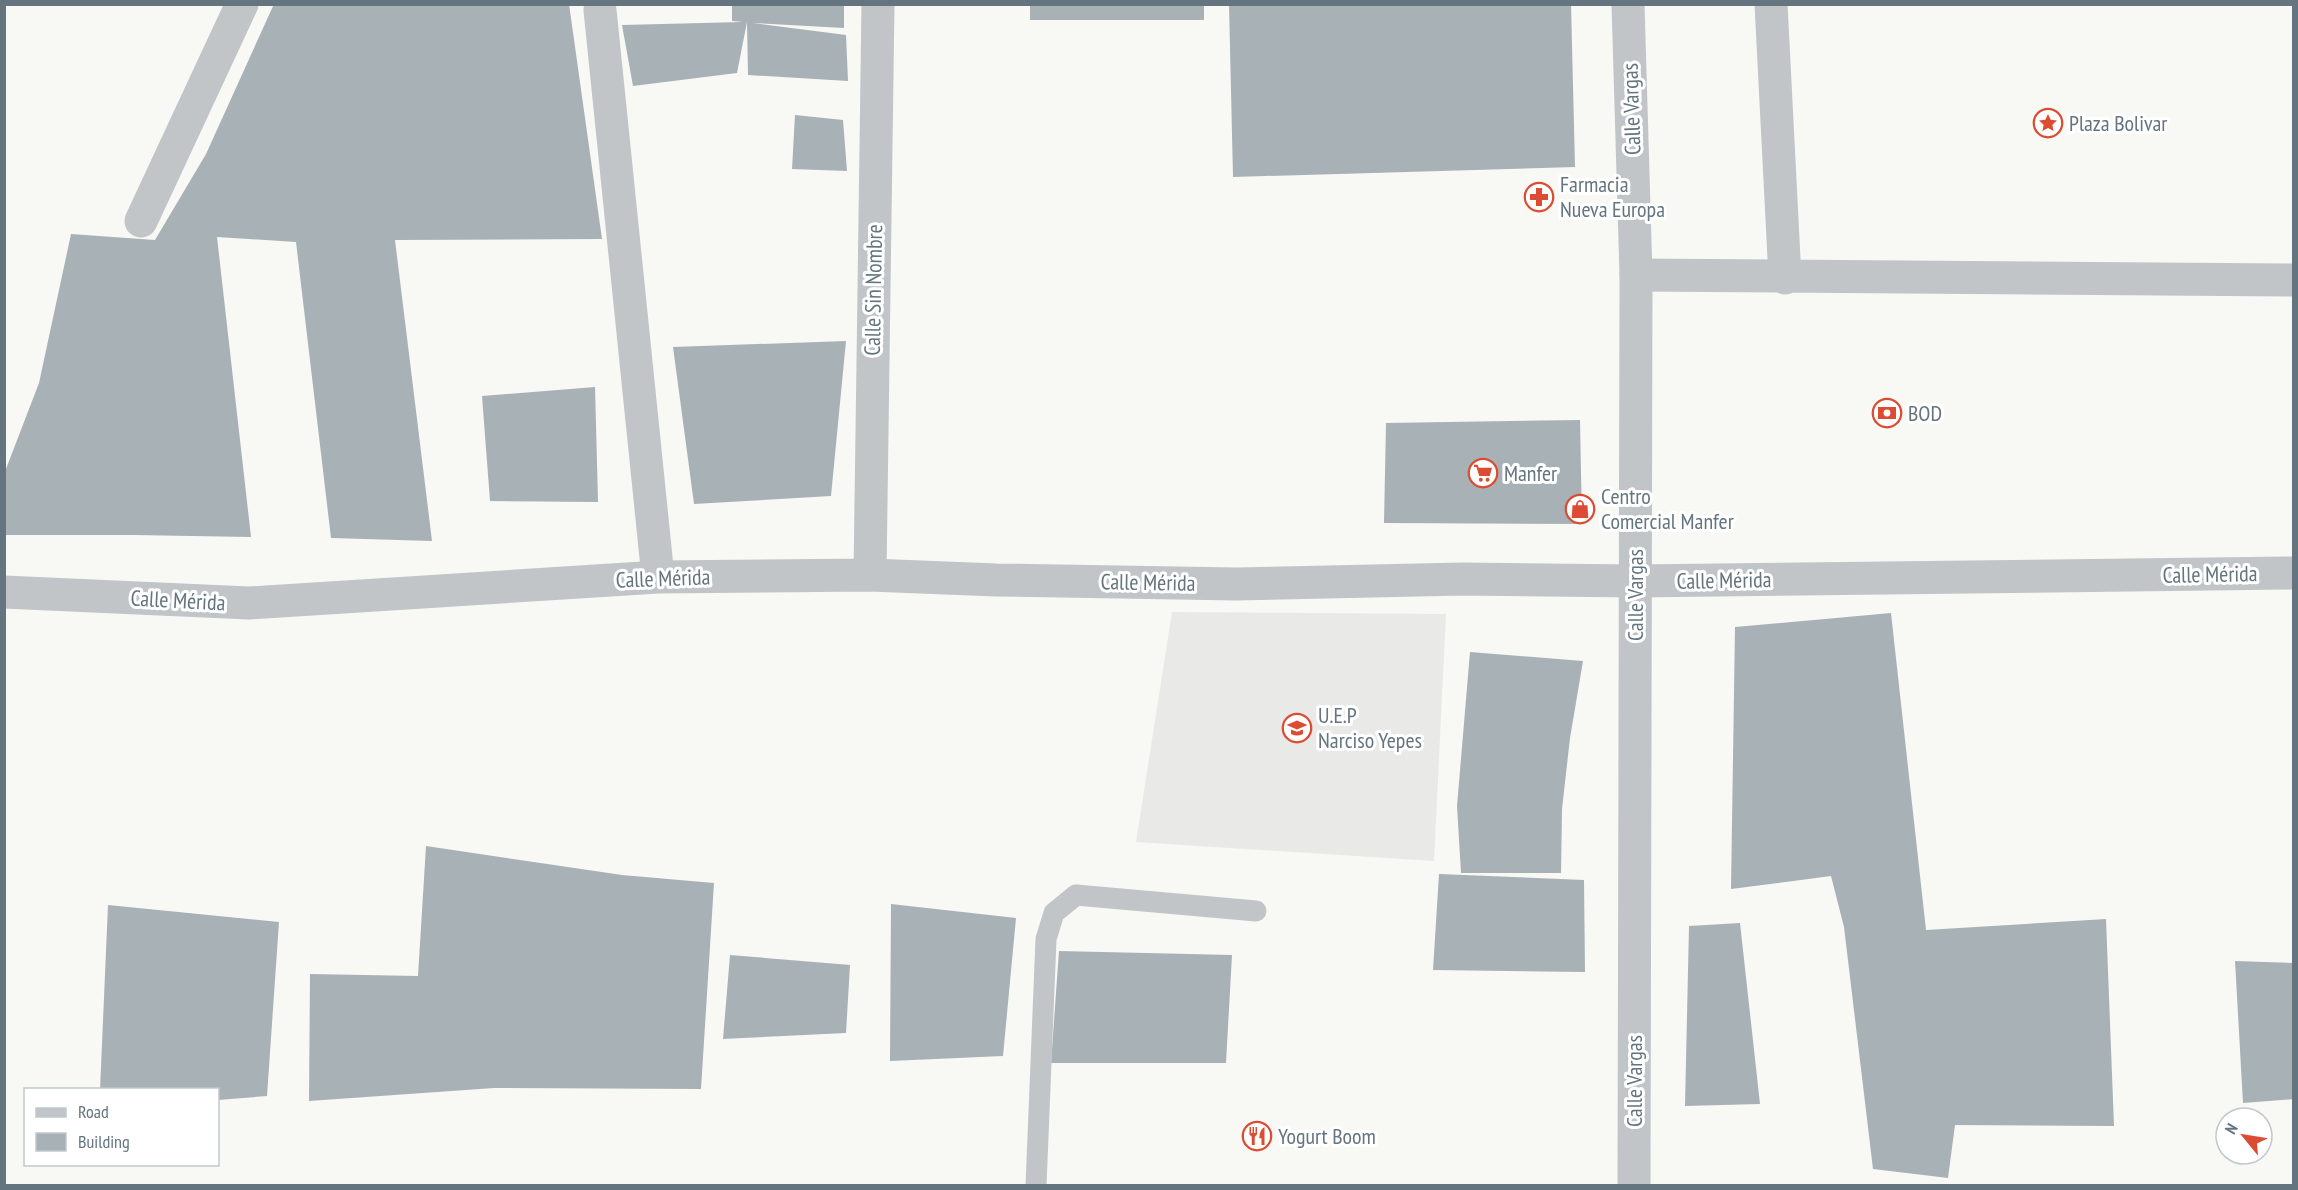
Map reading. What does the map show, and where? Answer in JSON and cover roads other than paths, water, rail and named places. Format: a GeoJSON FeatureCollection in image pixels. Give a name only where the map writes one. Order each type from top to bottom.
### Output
{"type":"FeatureCollection","features":[{"type":"Feature","properties":{"kind":"street"},"geometry":{"type":"LineString","coordinates":[[141,221],[243,4]]}},
{"type":"Feature","properties":{"kind":"street","name":"Calle Sin Nombre"},"geometry":{"type":"LineString","coordinates":[[870,575],[878,4]]}},
{"type":"Feature","properties":{"kind":"street","name":"Calle Vargas"},"geometry":{"type":"LineString","coordinates":[[1628,4],[1636,275],[1634,1185]]}},
{"type":"Feature","properties":{"kind":"street"},"geometry":{"type":"LineString","coordinates":[[1771,4],[1785,278]]}},
{"type":"Feature","properties":{"kind":"street"},"geometry":{"type":"LineString","coordinates":[[600,10],[658,576]]}},
{"type":"Feature","properties":{"kind":"street"},"geometry":{"type":"LineString","coordinates":[[1636,275],[1785,278],[2294,280]]}},
{"type":"Feature","properties":{"kind":"street","name":"Calle Mérida"},"geometry":{"type":"LineString","coordinates":[[4,592],[249,603],[658,576],[870,575],[996,580],[1236,584],[1463,579],[1635,581],[2294,573]]}},
{"type":"Feature","properties":{"kind":"lane"},"geometry":{"type":"LineString","coordinates":[[1036,1185],[1046,939],[1054,913],[1076,895],[1257,911]]}},
{"type":"Feature","properties":{"kind":"place","name":"Plaza Bolivar"},"geometry":{"type":"Point","coordinates":[2048,123]}},
{"type":"Feature","properties":{"kind":"place","name":"Farmacia Nueva Europa"},"geometry":{"type":"Point","coordinates":[1539,197]}},
{"type":"Feature","properties":{"kind":"place","name":"BOD"},"geometry":{"type":"Point","coordinates":[1887,413]}},
{"type":"Feature","properties":{"kind":"place","name":"Manfer"},"geometry":{"type":"Point","coordinates":[1483,473]}},
{"type":"Feature","properties":{"kind":"place","name":"Centro Comercial Manfer"},"geometry":{"type":"Point","coordinates":[1580,509]}},
{"type":"Feature","properties":{"kind":"place","name":"U.E.P Narciso Yepes"},"geometry":{"type":"Point","coordinates":[1297,728]}},
{"type":"Feature","properties":{"kind":"place","name":"Yogurt Boom"},"geometry":{"type":"Point","coordinates":[1257,1136]}}]}
